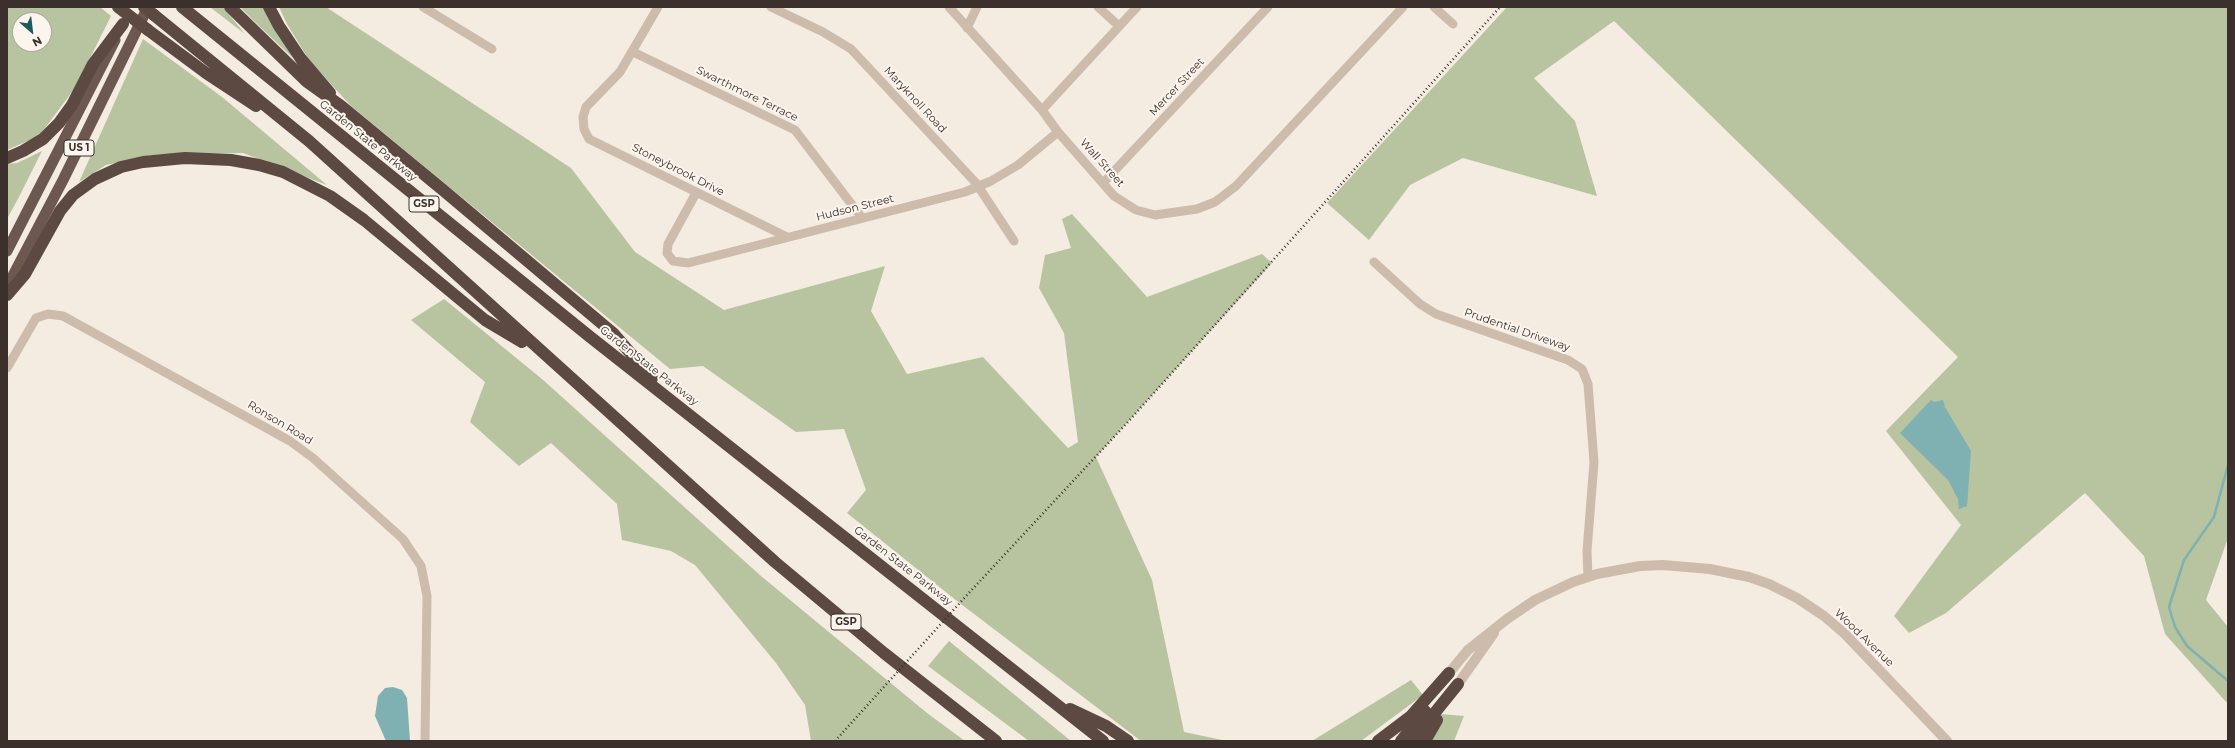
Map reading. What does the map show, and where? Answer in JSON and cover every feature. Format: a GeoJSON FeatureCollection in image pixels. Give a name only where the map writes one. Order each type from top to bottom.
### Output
{"type":"FeatureCollection","features":[{"type":"Feature","properties":{"kind":"highway"},"geometry":{"type":"LineString","coordinates":[[118,7],[206,73],[309,141]]}},
{"type":"Feature","properties":{"kind":"highway","name":"US 1"},"geometry":{"type":"LineString","coordinates":[[7,251],[131,7]]}},
{"type":"Feature","properties":{"kind":"highway","name":"GSP"},"geometry":{"type":"LineString","coordinates":[[144,7],[151,11],[309,141],[793,577],[890,658],[996,741]]}},
{"type":"Feature","properties":{"kind":"highway","name":"Garden State Parkway"},"geometry":{"type":"LineString","coordinates":[[182,7],[338,135],[1103,741]]}},
{"type":"Feature","properties":{"kind":"highway"},"geometry":{"type":"LineString","coordinates":[[230,7],[287,64],[329,99],[341,106],[613,333],[668,397]]}},
{"type":"Feature","properties":{"kind":"highway"},"geometry":{"type":"LineString","coordinates":[[269,7],[279,26],[301,59],[341,106]]}},
{"type":"Feature","properties":{"kind":"highway","name":"US 1"},"geometry":{"type":"LineString","coordinates":[[7,287],[151,11]]}},
{"type":"Feature","properties":{"kind":"highway"},"geometry":{"type":"LineString","coordinates":[[7,158],[23,151],[43,139],[59,123],[72,105],[93,64],[123,24]]}},
{"type":"Feature","properties":{"kind":"highway"},"geometry":{"type":"LineString","coordinates":[[7,295],[25,274],[60,211],[77,192],[95,178],[121,167],[143,162],[185,158],[231,160],[259,165],[284,172],[330,196],[358,215],[485,320],[544,354]]}},
{"type":"Feature","properties":{"kind":"highway"},"geometry":{"type":"LineString","coordinates":[[1378,741],[1411,716],[1449,673]]}},
{"type":"Feature","properties":{"kind":"highway"},"geometry":{"type":"LineString","coordinates":[[1401,741],[1431,703],[1449,673]]}},
{"type":"Feature","properties":{"kind":"highway"},"geometry":{"type":"LineString","coordinates":[[1412,741],[1458,684]]}},
{"type":"Feature","properties":{"kind":"highway"},"geometry":{"type":"LineString","coordinates":[[1425,741],[1458,684]]}},
{"type":"Feature","properties":{"kind":"highway"},"geometry":{"type":"LineString","coordinates":[[1052,701],[1106,726],[1128,741]]}},
{"type":"Feature","properties":{"kind":"street"},"geometry":{"type":"LineString","coordinates":[[423,7],[492,49]]}},
{"type":"Feature","properties":{"kind":"street"},"geometry":{"type":"LineString","coordinates":[[633,52],[658,7]]}},
{"type":"Feature","properties":{"kind":"street","name":"Maryknoll Road"},"geometry":{"type":"LineString","coordinates":[[770,7],[824,32],[851,49],[978,186],[1014,241]]}},
{"type":"Feature","properties":{"kind":"street","name":"Wall Street"},"geometry":{"type":"LineString","coordinates":[[949,7],[1042,110],[1058,132],[1114,196],[1136,210],[1155,215],[1197,209],[1215,202],[1236,186],[1403,7]]}},
{"type":"Feature","properties":{"kind":"street"},"geometry":{"type":"LineString","coordinates":[[968,28],[978,7]]}},
{"type":"Feature","properties":{"kind":"street"},"geometry":{"type":"LineString","coordinates":[[1098,7],[1119,26]]}},
{"type":"Feature","properties":{"kind":"street"},"geometry":{"type":"LineString","coordinates":[[1042,110],[1137,7]]}},
{"type":"Feature","properties":{"kind":"street","name":"Mercer Street"},"geometry":{"type":"LineString","coordinates":[[1103,183],[1268,7]]}},
{"type":"Feature","properties":{"kind":"street"},"geometry":{"type":"LineString","coordinates":[[1434,7],[1453,24]]}},
{"type":"Feature","properties":{"kind":"street","name":"Stoneybrook Drive"},"geometry":{"type":"LineString","coordinates":[[633,52],[620,72],[586,107],[583,117],[584,129],[590,139],[787,237]]}},
{"type":"Feature","properties":{"kind":"street","name":"Swarthmore Terrace"},"geometry":{"type":"LineString","coordinates":[[633,52],[795,130],[862,218]]}},
{"type":"Feature","properties":{"kind":"street","name":"Hudson Street"},"geometry":{"type":"LineString","coordinates":[[696,193],[668,244],[667,253],[673,261],[688,263],[965,192],[1018,165],[1058,132]]}},
{"type":"Feature","properties":{"kind":"street","name":"Prudential Driveway"},"geometry":{"type":"LineString","coordinates":[[1374,262],[1420,304],[1436,314],[1568,360],[1577,364],[1584,373],[1588,384],[1594,462],[1586,551],[1588,577]]}},
{"type":"Feature","properties":{"kind":"street","name":"Ronson Road"},"geometry":{"type":"LineString","coordinates":[[7,368],[36,318],[48,314],[63,316],[290,441],[313,458],[403,539],[421,566],[427,596],[425,741]]}},
{"type":"Feature","properties":{"kind":"street","name":"Wood Avenue"},"geometry":{"type":"LineString","coordinates":[[1449,673],[1468,650],[1498,626],[1535,600],[1588,577],[1640,566],[1686,566],[1739,575],[1780,589],[1816,610],[1845,634],[1947,741]]}},
{"type":"Feature","properties":{"kind":"street","name":"Wood Avenue"},"geometry":{"type":"LineString","coordinates":[[1458,684],[1498,626]]}},
{"type":"Feature","properties":{"kind":"green space"},"geometry":{"type":"Polygon","coordinates":[[[7,7],[100,7],[111,16],[75,88],[39,136],[7,150],[7,7]]]}},
{"type":"Feature","properties":{"kind":"green space"},"geometry":{"type":"Polygon","coordinates":[[[210,7],[223,7],[245,34],[210,7]]]}},
{"type":"Feature","properties":{"kind":"green space"},"geometry":{"type":"Polygon","coordinates":[[[240,7],[264,7],[293,58],[259,26],[240,7]]]}},
{"type":"Feature","properties":{"kind":"green space"},"geometry":{"type":"Polygon","coordinates":[[[279,7],[326,7],[571,168],[635,252],[724,310],[885,266],[871,311],[907,374],[983,357],[1068,448],[1078,442],[1064,333],[1039,288],[1045,255],[1071,248],[1062,219],[1072,214],[1147,297],[1262,254],[1272,263],[1096,457],[1152,580],[1184,732],[1227,741],[1141,741],[957,601],[847,513],[866,490],[844,429],[796,432],[703,366],[670,369],[351,106],[309,60],[287,24],[279,7]]]}},
{"type":"Feature","properties":{"kind":"green space"},"geometry":{"type":"Polygon","coordinates":[[[1507,7],[2228,7],[2228,538],[2206,600],[2228,627],[2228,704],[2165,634],[2144,556],[2085,493],[1946,613],[1909,633],[1894,616],[1961,525],[1886,431],[1958,357],[1614,21],[1534,78],[1575,121],[1597,196],[1463,158],[1410,185],[1369,240],[1327,203],[1507,7]]]}},
{"type":"Feature","properties":{"kind":"green space"},"geometry":{"type":"Polygon","coordinates":[[[143,39],[222,97],[327,185],[243,153],[151,155],[106,165],[79,182],[143,39]]]}},
{"type":"Feature","properties":{"kind":"green space"},"geometry":{"type":"Polygon","coordinates":[[[42,151],[7,219],[7,164],[17,163],[42,151]]]}},
{"type":"Feature","properties":{"kind":"green space"},"geometry":{"type":"Polygon","coordinates":[[[444,299],[542,379],[761,576],[927,713],[965,741],[811,741],[805,705],[776,663],[695,565],[671,551],[622,540],[617,504],[551,443],[519,466],[470,422],[485,382],[411,320],[444,299]]]}},
{"type":"Feature","properties":{"kind":"green space"},"geometry":{"type":"Polygon","coordinates":[[[949,641],[1071,741],[1029,741],[928,666],[949,641]]]}},
{"type":"Feature","properties":{"kind":"green space"},"geometry":{"type":"Polygon","coordinates":[[[1411,680],[1423,695],[1361,741],[1312,741],[1411,680]]]}},
{"type":"Feature","properties":{"kind":"green space"},"geometry":{"type":"Polygon","coordinates":[[[1441,714],[1464,716],[1454,741],[1425,741],[1441,714]]]}},
{"type":"Feature","properties":{"kind":"water"},"geometry":{"type":"Polygon","coordinates":[[[1931,400],[1934,402],[1943,400],[1945,406],[1942,409],[1945,407],[1971,451],[1967,506],[1959,509],[1958,499],[1948,480],[1900,433],[1931,400]]]}},
{"type":"Feature","properties":{"kind":"water"},"geometry":{"type":"Polygon","coordinates":[[[393,687],[402,690],[407,698],[410,741],[386,741],[375,716],[378,696],[385,688],[393,687]]]}},
{"type":"Feature","properties":{"kind":"waterway"},"geometry":{"type":"LineString","coordinates":[[2228,465],[2214,517],[2184,560],[2169,607],[2175,627],[2187,646],[2228,681]]}},
{"type":"Feature","properties":{"kind":"railway"},"geometry":{"type":"LineString","coordinates":[[835,741],[967,595],[1127,423],[1500,7]]}}]}
